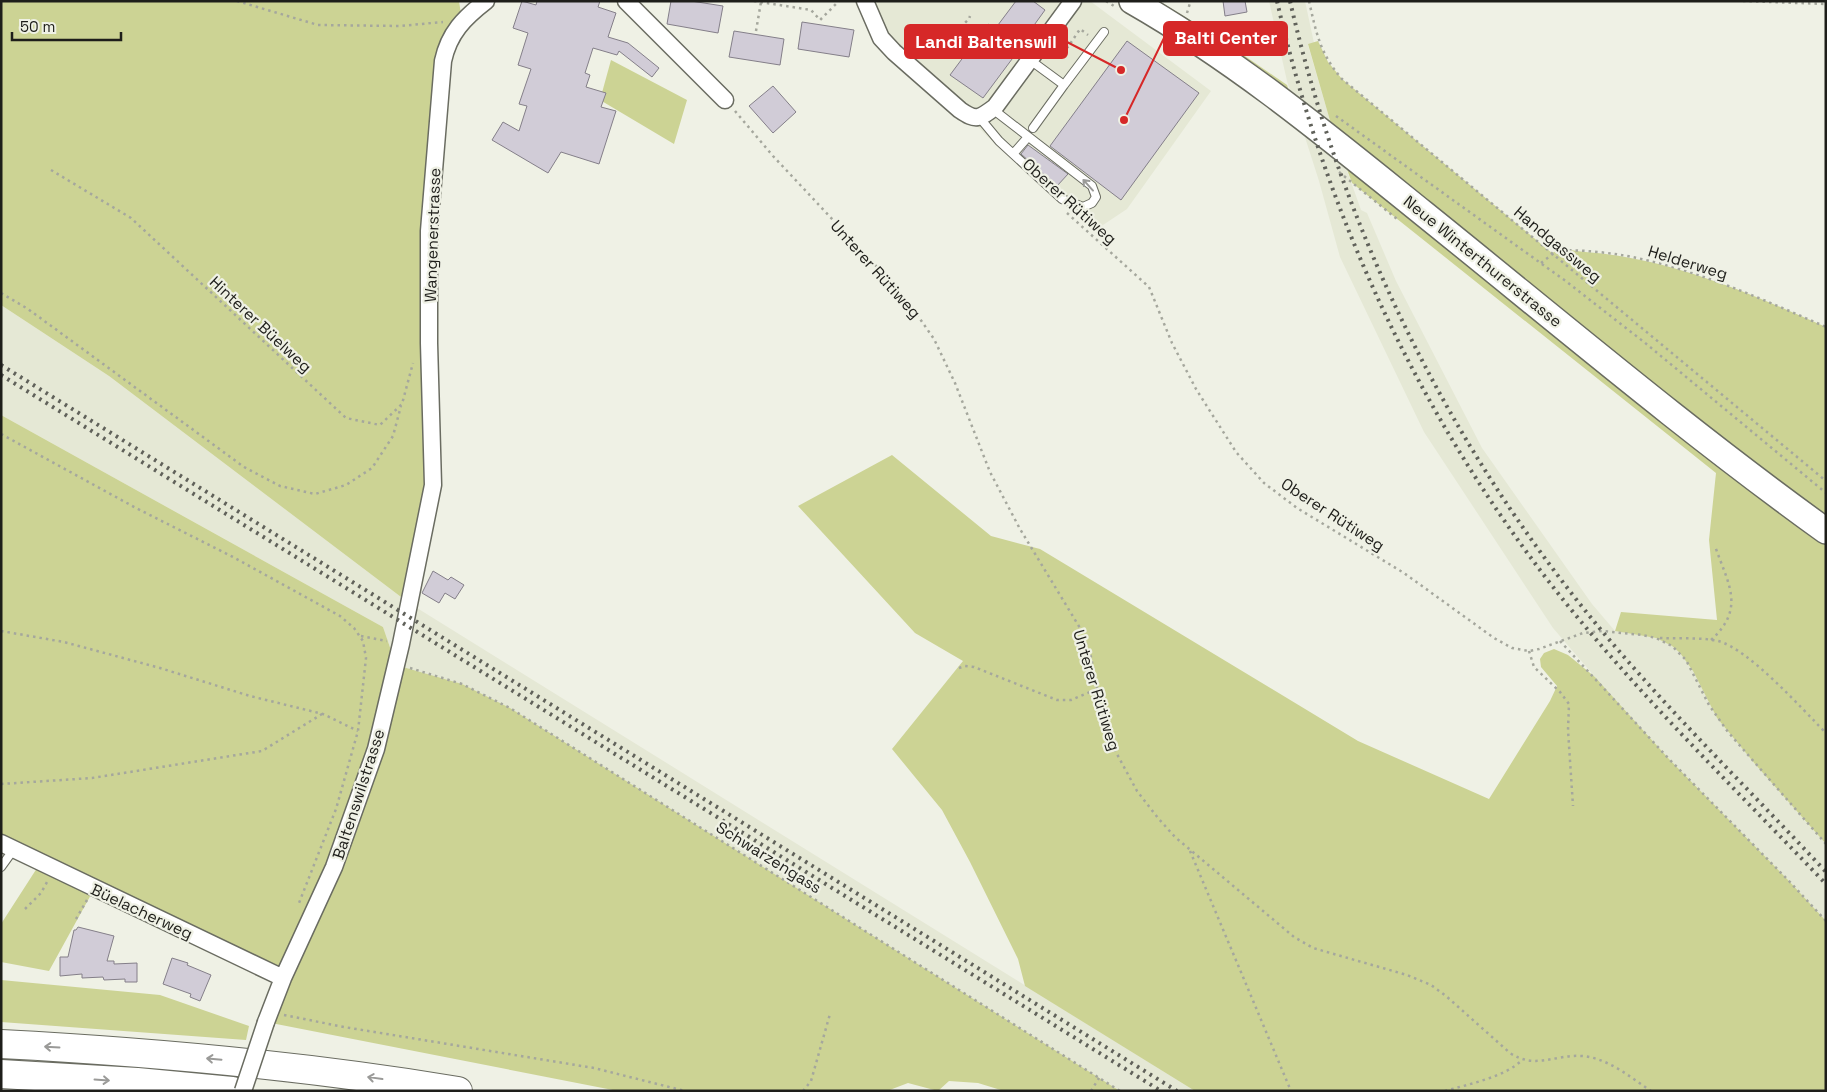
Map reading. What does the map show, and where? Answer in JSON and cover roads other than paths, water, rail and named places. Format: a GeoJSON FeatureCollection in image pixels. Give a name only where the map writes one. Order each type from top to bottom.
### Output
{"type":"FeatureCollection","features":[{"type":"Feature","properties":{"kind":"highway"},"geometry":{"type":"LineString","coordinates":[[1,1044],[220,1060],[458,1091]]}},
{"type":"Feature","properties":{"kind":"highway"},"geometry":{"type":"LineString","coordinates":[[1,1074],[137,1082],[232,1091]]}},
{"type":"Feature","properties":{"kind":"main road","name":"Neue Winterthurerstrasse"},"geometry":{"type":"LineString","coordinates":[[1132,1],[1204,45],[1291,108],[1744,470],[1826,531]]}},
{"type":"Feature","properties":{"kind":"street","name":"Wangenerstrasse"},"geometry":{"type":"LineString","coordinates":[[433,485],[429,343],[429,231],[441,77],[445,49],[454,30],[486,1]]}},
{"type":"Feature","properties":{"kind":"street"},"geometry":{"type":"LineString","coordinates":[[626,1],[726,100]]}},
{"type":"Feature","properties":{"kind":"street"},"geometry":{"type":"LineString","coordinates":[[865,1],[881,38],[894,52],[960,110],[971,117],[983,116],[994,107],[1073,1]]}},
{"type":"Feature","properties":{"kind":"street","name":"Baltenswilstrasse"},"geometry":{"type":"LineString","coordinates":[[243,1091],[268,1017],[334,867],[376,748],[401,644],[433,485]]}},
{"type":"Feature","properties":{"kind":"street","name":"Büelacherweg"},"geometry":{"type":"LineString","coordinates":[[8,846],[284,978]]}},
{"type":"Feature","properties":{"kind":"lane"},"geometry":{"type":"LineString","coordinates":[[1033,128],[1104,32]]}},
{"type":"Feature","properties":{"kind":"lane"},"geometry":{"type":"LineString","coordinates":[[1030,60],[1064,85]]}},
{"type":"Feature","properties":{"kind":"lane"},"geometry":{"type":"LineString","coordinates":[[979,117],[998,141],[1062,199],[1083,207],[1092,204],[1096,196],[1092,186],[999,114],[994,107]]}},
{"type":"Feature","properties":{"kind":"lane"},"geometry":{"type":"LineString","coordinates":[[1012,154],[1028,137]]}},
{"type":"Feature","properties":{"kind":"lane"},"geometry":{"type":"LineString","coordinates":[[2,867],[8,846]]}},
{"type":"Feature","properties":{"kind":"railway"},"geometry":{"type":"LineString","coordinates":[[1277,1],[1299,86],[1326,169],[1357,251],[1393,331],[1434,408],[1479,483],[1529,555],[1612,658],[1672,724],[1826,884]]}},
{"type":"Feature","properties":{"kind":"railway"},"geometry":{"type":"LineString","coordinates":[[1290,1],[1312,85],[1338,168],[1370,248],[1405,327],[1446,404],[1490,478],[1539,550],[1620,652],[1826,872]]}},
{"type":"Feature","properties":{"kind":"railway"},"geometry":{"type":"LineString","coordinates":[[1,365],[1177,1091]]}},
{"type":"Feature","properties":{"kind":"railway"},"geometry":{"type":"LineString","coordinates":[[1,375],[1161,1091]]}},
{"type":"Feature","properties":{"kind":"place","name":"Landi Baltenswil"},"geometry":{"type":"Point","coordinates":[1121,70]}},
{"type":"Feature","properties":{"kind":"place","name":"Balti Center"},"geometry":{"type":"Point","coordinates":[1124,120]}}]}
